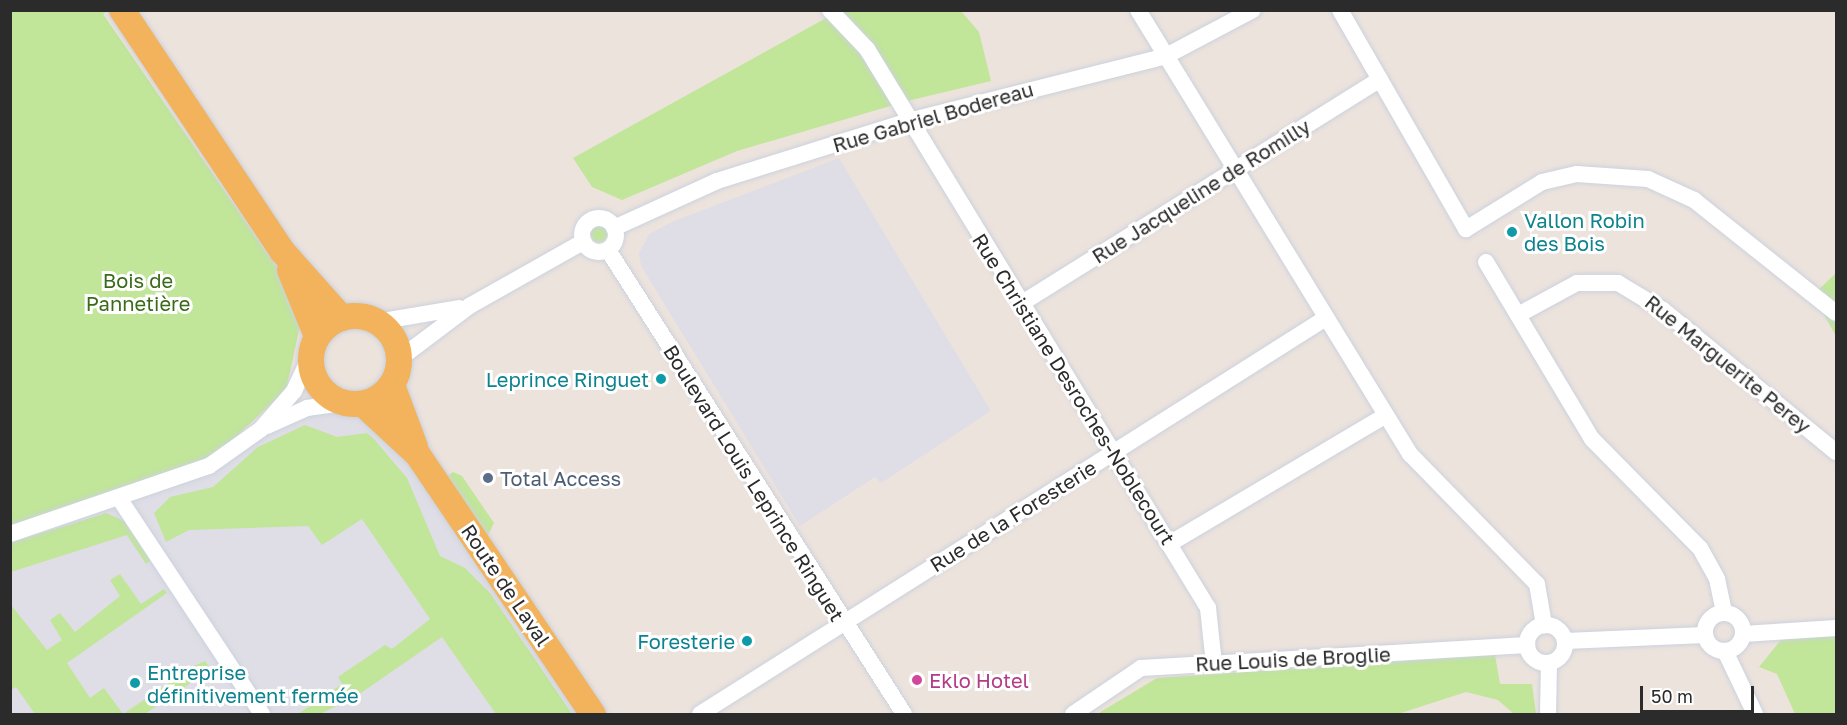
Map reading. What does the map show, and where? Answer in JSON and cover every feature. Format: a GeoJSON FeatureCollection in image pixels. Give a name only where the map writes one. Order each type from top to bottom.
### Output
{"type":"FeatureCollection","features":[{"type":"Feature","properties":{"kind":"main road"},"geometry":{"type":"LineString","coordinates":[[122,10],[282,251],[342,318],[377,322],[393,337],[399,359],[392,385],[352,403],[318,385],[314,346],[282,251]]}},
{"type":"Feature","properties":{"kind":"main road"},"geometry":{"type":"LineString","coordinates":[[314,346],[342,318]]}},
{"type":"Feature","properties":{"kind":"main road","name":"Route de Laval"},"geometry":{"type":"LineString","coordinates":[[392,385],[418,455],[593,714]]}},
{"type":"Feature","properties":{"kind":"main road","name":"Route de Laval"},"geometry":{"type":"LineString","coordinates":[[352,403],[418,455]]}},
{"type":"Feature","properties":{"kind":"street","name":"Rue Christiane Desroches-Noblecourt"},"geometry":{"type":"LineString","coordinates":[[830,10],[867,49],[912,120],[1210,613],[1214,664]]}},
{"type":"Feature","properties":{"kind":"street"},"geometry":{"type":"LineString","coordinates":[[1138,10],[1410,454],[1537,584],[1544,626]]}},
{"type":"Feature","properties":{"kind":"street","name":"Rue Gabriel Bodereau"},"geometry":{"type":"LineString","coordinates":[[614,228],[717,181],[912,120],[1166,56],[1253,10]]}},
{"type":"Feature","properties":{"kind":"street"},"geometry":{"type":"LineString","coordinates":[[1340,10],[1466,230],[1542,182],[1577,174],[1648,179],[1694,200],[1836,313]]}},
{"type":"Feature","properties":{"kind":"street","name":"Rue Jacqueline de Romilly"},"geometry":{"type":"LineString","coordinates":[[1022,303],[1380,79]]}},
{"type":"Feature","properties":{"kind":"street"},"geometry":{"type":"LineString","coordinates":[[590,219],[606,219],[614,228],[608,250],[594,252],[583,242],[583,227],[590,219]]}},
{"type":"Feature","properties":{"kind":"street"},"geometry":{"type":"LineString","coordinates":[[399,359],[471,305],[583,242]]}},
{"type":"Feature","properties":{"kind":"street","name":"Boulevard Louis Leprince Ringuet"},"geometry":{"type":"LineString","coordinates":[[608,250],[843,625],[904,714]]}},
{"type":"Feature","properties":{"kind":"street"},"geometry":{"type":"LineString","coordinates":[[1486,262],[1592,439],[1700,548],[1717,579],[1724,612],[1740,621],[1743,634],[1735,647],[1725,651],[1714,648],[1705,635],[1709,619],[1724,612]]}},
{"type":"Feature","properties":{"kind":"street","name":"Rue Marguerite Perey"},"geometry":{"type":"LineString","coordinates":[[1518,315],[1577,283],[1618,283],[1664,310],[1836,452]]}},
{"type":"Feature","properties":{"kind":"street"},"geometry":{"type":"LineString","coordinates":[[377,322],[471,305]]}},
{"type":"Feature","properties":{"kind":"street","name":"Rue de la Foresterie"},"geometry":{"type":"LineString","coordinates":[[700,714],[1326,318]]}},
{"type":"Feature","properties":{"kind":"street"},"geometry":{"type":"LineString","coordinates":[[261,429],[294,391],[314,346]]}},
{"type":"Feature","properties":{"kind":"street"},"geometry":{"type":"LineString","coordinates":[[10,534],[209,466],[261,429],[307,408],[352,403]]}},
{"type":"Feature","properties":{"kind":"street"},"geometry":{"type":"LineString","coordinates":[[1169,544],[1386,415]]}},
{"type":"Feature","properties":{"kind":"street"},"geometry":{"type":"LineString","coordinates":[[119,498],[262,714]]}},
{"type":"Feature","properties":{"kind":"street"},"geometry":{"type":"LineString","coordinates":[[1544,626],[1559,631],[1565,641],[1560,657],[1549,663],[1537,661],[1527,645],[1534,630],[1544,626]]}},
{"type":"Feature","properties":{"kind":"street"},"geometry":{"type":"LineString","coordinates":[[1743,634],[1836,628]]}},
{"type":"Feature","properties":{"kind":"street"},"geometry":{"type":"LineString","coordinates":[[1565,641],[1705,635]]}},
{"type":"Feature","properties":{"kind":"street","name":"Rue Louis de Broglie"},"geometry":{"type":"LineString","coordinates":[[1073,714],[1141,668],[1527,645]]}},
{"type":"Feature","properties":{"kind":"street"},"geometry":{"type":"LineString","coordinates":[[1725,651],[1755,714]]}},
{"type":"Feature","properties":{"kind":"street"},"geometry":{"type":"LineString","coordinates":[[1548,714],[1549,663]]}},
{"type":"Feature","properties":{"kind":"shaded area"},"geometry":{"type":"Polygon","coordinates":[[[839,158],[991,411],[881,483],[875,477],[800,526],[641,266],[639,253],[649,234],[674,221],[839,158]]]}},
{"type":"Feature","properties":{"kind":"shaded area"},"geometry":{"type":"Polygon","coordinates":[[[340,403],[381,419],[593,714],[11,714],[10,534],[261,429],[340,403]]]}},
{"type":"Feature","properties":{"kind":"green space"},"geometry":{"type":"Polygon","coordinates":[[[840,10],[961,11],[979,32],[991,81],[907,101],[840,10]]]}},
{"type":"Feature","properties":{"kind":"green space","name":"Bois de Pannetière"},"geometry":{"type":"Polygon","coordinates":[[[11,11],[108,11],[103,14],[290,286],[300,326],[286,390],[224,448],[190,468],[11,526],[11,11]]]}},
{"type":"Feature","properties":{"kind":"green space"},"geometry":{"type":"Polygon","coordinates":[[[828,17],[859,48],[897,104],[737,151],[622,200],[592,187],[573,158],[828,17]]]}},
{"type":"Feature","properties":{"kind":"green space"},"geometry":{"type":"Polygon","coordinates":[[[596,226],[602,226],[607,234],[605,240],[596,242],[591,237],[591,231],[596,226]]]}},
{"type":"Feature","properties":{"kind":"green space"},"geometry":{"type":"Polygon","coordinates":[[[1836,273],[1836,336],[1813,295],[1836,273]]]}},
{"type":"Feature","properties":{"kind":"green space"},"geometry":{"type":"Polygon","coordinates":[[[305,425],[337,437],[367,433],[373,438],[407,478],[440,556],[465,568],[490,593],[572,714],[496,714],[442,637],[355,697],[320,714],[298,714],[342,684],[338,677],[385,645],[392,649],[430,619],[362,519],[322,545],[308,526],[189,530],[166,542],[154,513],[170,497],[213,487],[258,447],[305,425]]]}},
{"type":"Feature","properties":{"kind":"green space"},"geometry":{"type":"Polygon","coordinates":[[[453,472],[462,476],[494,523],[486,539],[445,478],[453,472]]]}},
{"type":"Feature","properties":{"kind":"green space"},"geometry":{"type":"Polygon","coordinates":[[[106,513],[124,521],[151,560],[146,564],[127,535],[11,572],[10,543],[106,513]]]}},
{"type":"Feature","properties":{"kind":"green space"},"geometry":{"type":"Polygon","coordinates":[[[120,574],[141,604],[164,589],[167,593],[67,663],[90,698],[104,688],[123,714],[35,714],[16,687],[11,690],[11,605],[47,650],[62,640],[50,620],[60,613],[75,632],[120,596],[110,580],[120,574]]]}},
{"type":"Feature","properties":{"kind":"green space"},"geometry":{"type":"Polygon","coordinates":[[[1836,628],[1836,714],[1795,714],[1777,674],[1759,667],[1788,631],[1836,628]]]}},
{"type":"Feature","properties":{"kind":"green space"},"geometry":{"type":"Polygon","coordinates":[[[1495,655],[1500,684],[1532,684],[1536,714],[1514,714],[1498,700],[1466,692],[1398,714],[1097,714],[1157,678],[1495,655]]]}},
{"type":"Feature","properties":{"kind":"green space"},"geometry":{"type":"Polygon","coordinates":[[[205,661],[211,669],[145,714],[123,714],[194,666],[205,661]]]}},
{"type":"Feature","properties":{"kind":"place","name":"Vallon Robin des Bois"},"geometry":{"type":"Point","coordinates":[1512,232]}},
{"type":"Feature","properties":{"kind":"place","name":"Leprince Ringuet"},"geometry":{"type":"Point","coordinates":[661,379]}},
{"type":"Feature","properties":{"kind":"place","name":"Total Access"},"geometry":{"type":"Point","coordinates":[488,478]}},
{"type":"Feature","properties":{"kind":"place","name":"Foresterie"},"geometry":{"type":"Point","coordinates":[747,641]}},
{"type":"Feature","properties":{"kind":"place","name":"Eklo Hotel"},"geometry":{"type":"Point","coordinates":[917,680]}},
{"type":"Feature","properties":{"kind":"place","name":"Entreprise définitivement fermée"},"geometry":{"type":"Point","coordinates":[135,683]}}]}
